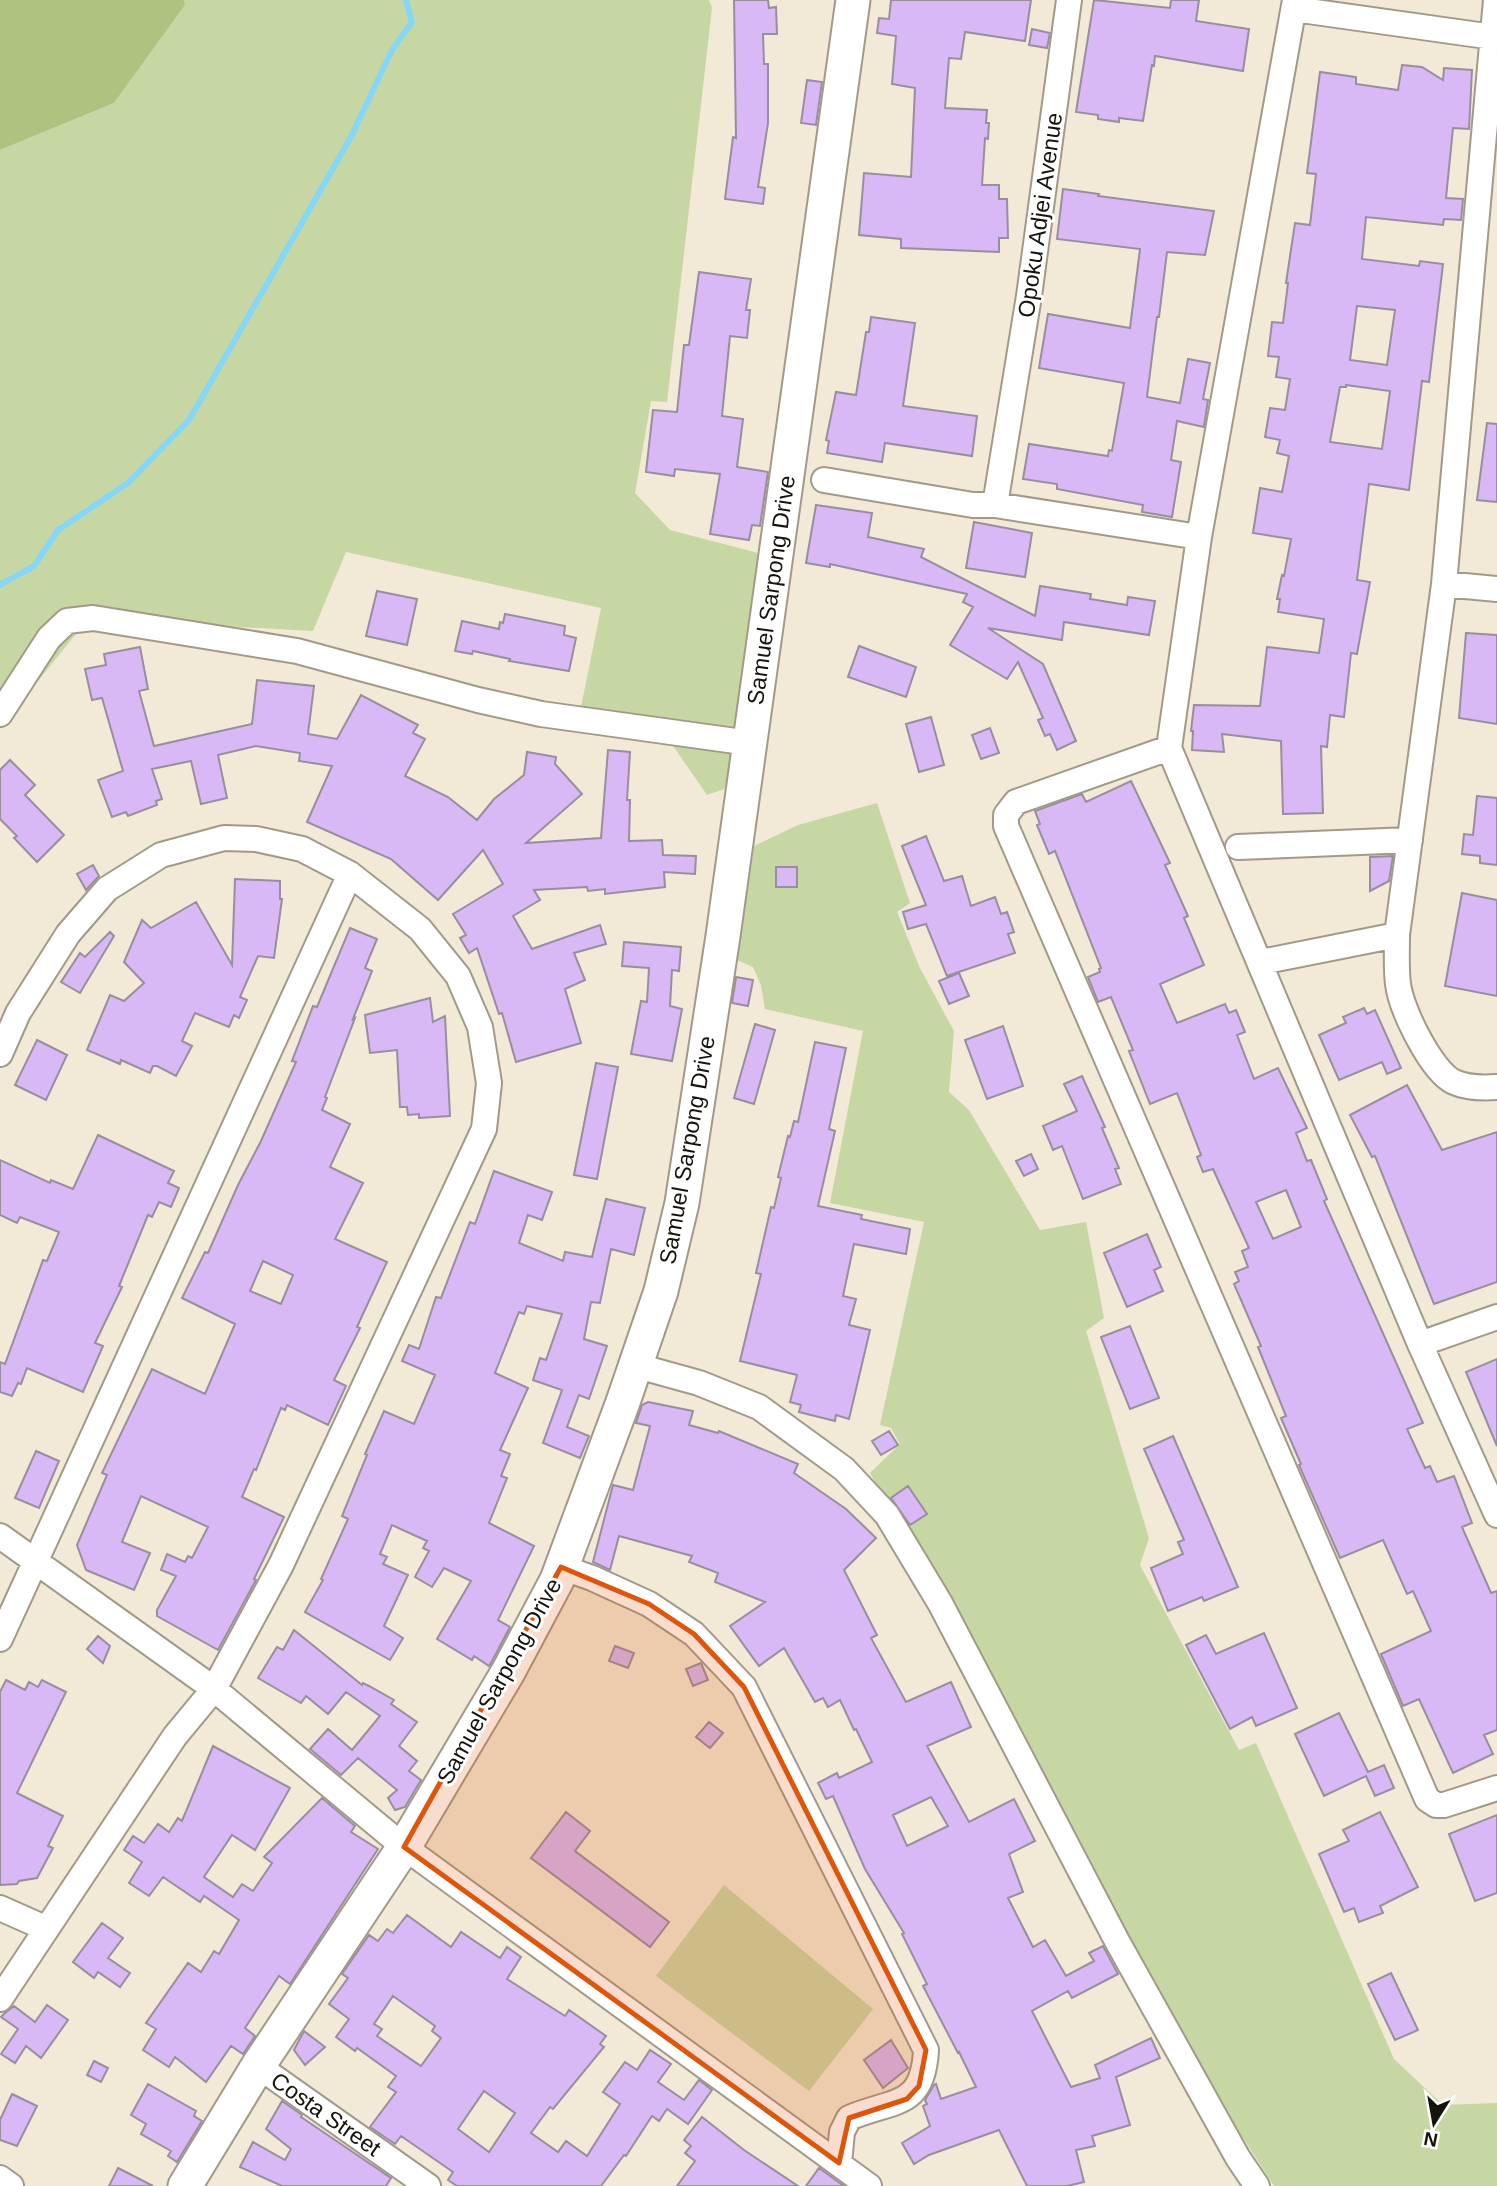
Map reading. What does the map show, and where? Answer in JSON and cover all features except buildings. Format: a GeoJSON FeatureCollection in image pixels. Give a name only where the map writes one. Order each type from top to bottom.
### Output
{"type":"FeatureCollection","features":[{"type":"Feature","properties":{"kind":"street","name":"Samuel Sarpong Drive"},"geometry":{"type":"LineString","coordinates":[[185,2186],[258,2066],[404,1847],[501,1683],[561,1567],[661,1291],[682,1203],[750,743],[853,0]]}},
{"type":"Feature","properties":{"kind":"street","name":"Opoku Adjei Avenue"},"geometry":{"type":"LineString","coordinates":[[995,505],[1029,296],[1069,0]]}},
{"type":"Feature","properties":{"kind":"street"},"geometry":{"type":"LineString","coordinates":[[1496,0],[1444,584],[1398,935],[1397,984],[1403,1007],[1436,1067],[1452,1081],[1469,1086],[1497,1087]]}},
{"type":"Feature","properties":{"kind":"street"},"geometry":{"type":"LineString","coordinates":[[1493,37],[1295,4],[1199,537],[1169,748],[1420,1344],[1497,1515]]}},
{"type":"Feature","properties":{"kind":"street"},"geometry":{"type":"LineString","coordinates":[[824,480],[973,505],[995,505],[1199,537]]}},
{"type":"Feature","properties":{"kind":"street"},"geometry":{"type":"LineString","coordinates":[[1444,584],[1497,589]]}},
{"type":"Feature","properties":{"kind":"street"},"geometry":{"type":"LineString","coordinates":[[0,715],[49,638],[67,621],[93,618],[297,651],[478,700],[541,714],[750,743]]}},
{"type":"Feature","properties":{"kind":"street"},"geometry":{"type":"LineString","coordinates":[[1169,748],[1016,802],[1006,816],[1006,826],[1427,1799],[1436,1805],[1444,1805],[1497,1788]]}},
{"type":"Feature","properties":{"kind":"street"},"geometry":{"type":"LineString","coordinates":[[0,1054],[18,1013],[68,934],[107,889],[161,855],[224,838],[256,839],[302,849],[350,874],[420,929],[458,976],[480,1027],[489,1083],[484,1129],[281,1565],[214,1689],[175,1736],[0,1999]]}},
{"type":"Feature","properties":{"kind":"street"},"geometry":{"type":"LineString","coordinates":[[1238,847],[1410,840]]}},
{"type":"Feature","properties":{"kind":"street"},"geometry":{"type":"LineString","coordinates":[[0,1639],[350,874]]}},
{"type":"Feature","properties":{"kind":"street"},"geometry":{"type":"LineString","coordinates":[[1261,962],[1398,935]]}},
{"type":"Feature","properties":{"kind":"street"},"geometry":{"type":"LineString","coordinates":[[1420,1344],[1497,1317]]}},
{"type":"Feature","properties":{"kind":"street"},"geometry":{"type":"LineString","coordinates":[[634,1365],[699,1383],[759,1407],[845,1469],[887,1514],[940,1603],[1116,1941],[1238,2158],[1257,2186]]}},
{"type":"Feature","properties":{"kind":"street"},"geometry":{"type":"LineString","coordinates":[[0,1536],[214,1689],[404,1847],[869,2186]]}},
{"type":"Feature","properties":{"kind":"street"},"geometry":{"type":"LineString","coordinates":[[561,1567],[649,1604],[694,1634],[744,1687],[926,2050],[925,2068],[919,2086],[907,2099],[849,2118],[842,2132],[839,2163]]}},
{"type":"Feature","properties":{"kind":"street"},"geometry":{"type":"LineString","coordinates":[[0,1908],[45,1928]]}},
{"type":"Feature","properties":{"kind":"street","name":"Costa Street"},"geometry":{"type":"LineString","coordinates":[[258,2066],[428,2186]]}},
{"type":"Feature","properties":{"kind":"street"},"geometry":{"type":"LineString","coordinates":[[0,2178],[11,2186]]}},
{"type":"Feature","properties":{"kind":"highlighted area"},"geometry":{"type":"Polygon","coordinates":[[[561,1567],[649,1604],[694,1634],[744,1687],[926,2050],[919,2086],[907,2099],[849,2118],[839,2163],[404,1847],[561,1567]]]}},
{"type":"Feature","properties":{"kind":"green space"},"geometry":{"type":"Polygon","coordinates":[[[0,0],[184,0],[185,5],[114,103],[0,150],[0,0]]]}},
{"type":"Feature","properties":{"kind":"green space"},"geometry":{"type":"Polygon","coordinates":[[[184,0],[709,0],[712,8],[667,402],[651,401],[635,493],[670,530],[766,555],[738,746],[724,789],[707,795],[669,740],[578,722],[601,608],[346,552],[313,631],[88,619],[0,728],[0,150],[114,103],[185,5],[184,0]]]}},
{"type":"Feature","properties":{"kind":"green space"},"geometry":{"type":"Polygon","coordinates":[[[877,803],[910,903],[897,912],[920,968],[954,1031],[949,1092],[969,1110],[1040,1230],[1086,1222],[1104,1318],[1086,1331],[1149,1538],[1140,1565],[1239,1750],[1256,1743],[1394,2059],[1443,2105],[1497,2103],[1497,2186],[1274,2186],[1184,2046],[870,1473],[900,1444],[891,1428],[880,1425],[924,1222],[830,1203],[863,1031],[765,1009],[761,985],[753,967],[737,960],[754,846],[798,825],[877,803]]]}},
{"type":"Feature","properties":{"kind":"green space"},"geometry":{"type":"Polygon","coordinates":[[[724,1885],[873,2009],[809,2091],[656,1976],[724,1885]]]}},
{"type":"Feature","properties":{"kind":"waterway"},"geometry":{"type":"LineString","coordinates":[[0,585],[34,566],[58,530],[128,483],[189,420],[351,137],[392,50],[412,22],[406,0]]}}]}
